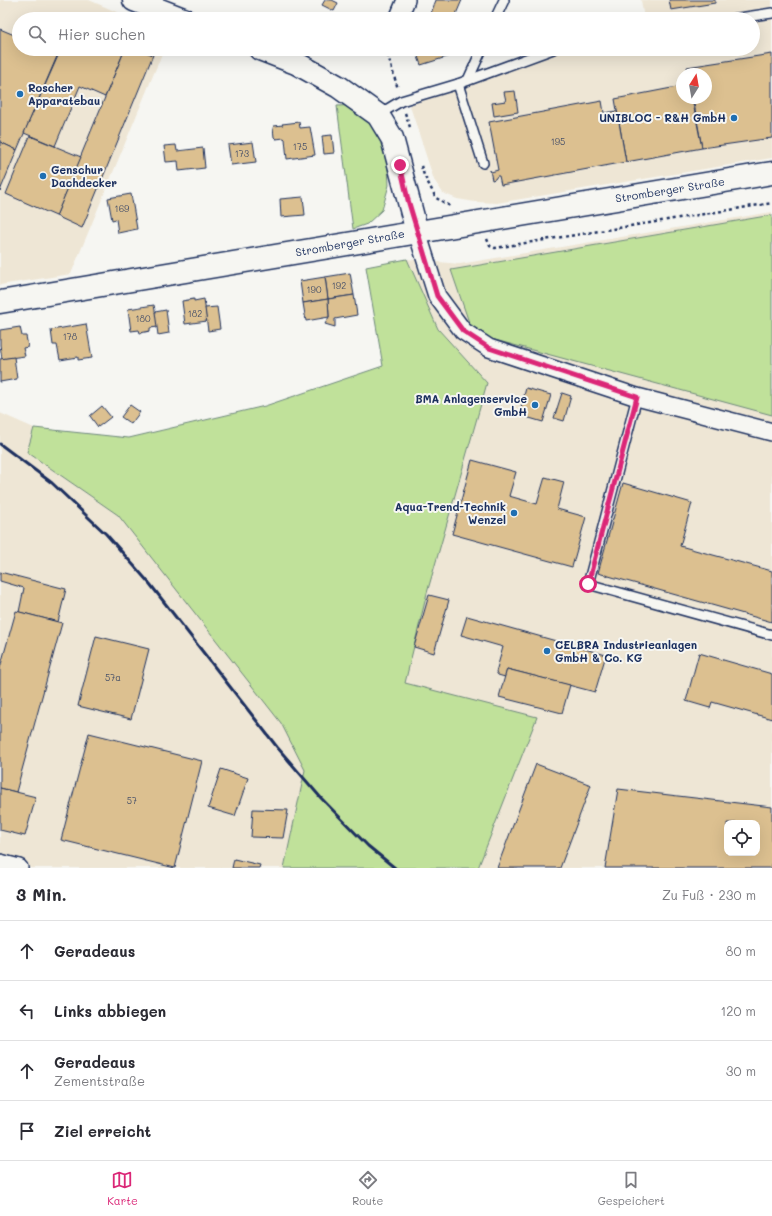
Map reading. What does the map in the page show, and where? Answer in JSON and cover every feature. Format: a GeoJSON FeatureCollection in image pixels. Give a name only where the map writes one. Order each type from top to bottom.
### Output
{"type":"FeatureCollection","features":[{"type":"Feature","properties":{"kind":"main road"},"geometry":{"type":"LineString","coordinates":[[134,0],[164,12]]}},
{"type":"Feature","properties":{"kind":"main road"},"geometry":{"type":"LineString","coordinates":[[278,56],[296,63],[333,84],[378,114],[392,138],[417,232]]}},
{"type":"Feature","properties":{"kind":"main road","name":"Stromberger Straße"},"geometry":{"type":"LineString","coordinates":[[0,302],[772,173]]}},
{"type":"Feature","properties":{"kind":"street"},"geometry":{"type":"LineString","coordinates":[[401,12],[406,0]]}},
{"type":"Feature","properties":{"kind":"street"},"geometry":{"type":"LineString","coordinates":[[417,232],[437,296],[463,331],[489,348],[637,397],[772,432]]}},
{"type":"Feature","properties":{"kind":"street"},"geometry":{"type":"LineString","coordinates":[[0,863],[19,868]]}},
{"type":"Feature","properties":{"kind":"lane"},"geometry":{"type":"LineString","coordinates":[[498,12],[504,0]]}},
{"type":"Feature","properties":{"kind":"lane"},"geometry":{"type":"LineString","coordinates":[[760,15],[772,13]]}},
{"type":"Feature","properties":{"kind":"lane"},"geometry":{"type":"LineString","coordinates":[[468,80],[479,56]]}},
{"type":"Feature","properties":{"kind":"lane"},"geometry":{"type":"LineString","coordinates":[[378,114],[401,101],[458,84],[534,56]]}},
{"type":"Feature","properties":{"kind":"lane"},"geometry":{"type":"LineString","coordinates":[[458,84],[483,163]]}},
{"type":"Feature","properties":{"kind":"lane"},"geometry":{"type":"LineString","coordinates":[[637,397],[588,584],[772,635]]}},
{"type":"Feature","properties":{"kind":"path"},"geometry":{"type":"LineString","coordinates":[[388,56],[401,101]]}},
{"type":"Feature","properties":{"kind":"shaded area"},"geometry":{"type":"Polygon","coordinates":[[[0,0],[89,0],[117,12],[12,12],[12,56],[161,56],[71,274],[0,285],[0,0]]]}},
{"type":"Feature","properties":{"kind":"shaded area"},"geometry":{"type":"Polygon","coordinates":[[[641,0],[772,0],[772,158],[497,203],[457,199],[443,193],[434,180],[409,103],[545,56],[760,56],[760,12],[643,12],[641,0]]]}},
{"type":"Feature","properties":{"kind":"shaded area"},"geometry":{"type":"Polygon","coordinates":[[[772,212],[772,868],[415,868],[300,796],[284,868],[0,868],[0,413],[34,428],[27,452],[118,515],[487,383],[438,329],[407,259],[460,264],[772,212]]]}},
{"type":"Feature","properties":{"kind":"green space"},"geometry":{"type":"Polygon","coordinates":[[[357,105],[373,121],[387,152],[389,185],[382,210],[367,224],[353,229],[337,106],[357,105]]]}},
{"type":"Feature","properties":{"kind":"green space"},"geometry":{"type":"Polygon","coordinates":[[[772,215],[772,415],[473,334],[451,270],[772,215]]]}},
{"type":"Feature","properties":{"kind":"green space"},"geometry":{"type":"Polygon","coordinates":[[[407,259],[438,329],[487,383],[427,593],[405,683],[537,717],[478,868],[284,868],[305,770],[281,723],[118,515],[27,452],[34,428],[129,438],[265,406],[383,366],[366,267],[407,259]]]}},
{"type":"Feature","properties":{"kind":"building"},"geometry":{"type":"Polygon","coordinates":[[[325,0],[332,0],[338,3],[334,11],[322,5],[325,0]]]}},
{"type":"Feature","properties":{"kind":"building"},"geometry":{"type":"Polygon","coordinates":[[[436,0],[462,0],[457,12],[432,12],[436,0]]]}},
{"type":"Feature","properties":{"kind":"building"},"geometry":{"type":"Polygon","coordinates":[[[669,0],[715,0],[715,3],[671,10],[669,0]]]}},
{"type":"Feature","properties":{"kind":"building","name":"Roscher Apparatebau"},"geometry":{"type":"Polygon","coordinates":[[[0,29],[12,34],[12,56],[57,56],[17,150],[0,142],[0,29]]]}},
{"type":"Feature","properties":{"kind":"building","name":"UNIBLOC - R&H GmbH"},"geometry":{"type":"Polygon","coordinates":[[[772,54],[772,138],[702,148],[694,104],[712,104],[712,68],[687,67],[772,54]]]}},
{"type":"Feature","properties":{"kind":"building"},"geometry":{"type":"Polygon","coordinates":[[[58,56],[122,56],[105,97],[80,86],[55,146],[24,133],[58,56]]]}},
{"type":"Feature","properties":{"kind":"building"},"geometry":{"type":"Polygon","coordinates":[[[122,56],[153,56],[82,228],[56,216],[122,56]]]}},
{"type":"Feature","properties":{"kind":"building"},"geometry":{"type":"Polygon","coordinates":[[[418,56],[450,56],[421,65],[418,56]]]}},
{"type":"Feature","properties":{"kind":"building"},"geometry":{"type":"Polygon","coordinates":[[[676,87],[676,104],[693,104],[702,148],[626,162],[615,99],[676,87]]]}},
{"type":"Feature","properties":{"kind":"building"},"geometry":{"type":"Polygon","coordinates":[[[515,91],[518,112],[494,116],[492,103],[506,101],[504,92],[515,91]]]}},
{"type":"Feature","properties":{"kind":"building"},"geometry":{"type":"Polygon","coordinates":[[[602,101],[604,113],[617,111],[626,162],[501,185],[499,176],[492,180],[490,170],[491,172],[498,170],[489,122],[602,101]]]}},
{"type":"Feature","properties":{"kind":"building"},"geometry":{"type":"Polygon","coordinates":[[[299,122],[300,128],[310,127],[315,155],[287,159],[285,139],[276,139],[274,137],[273,128],[274,126],[283,125],[282,124],[299,122]]]}},
{"type":"Feature","properties":{"kind":"building"},"geometry":{"type":"Polygon","coordinates":[[[332,135],[334,153],[324,154],[322,136],[332,135]]]}},
{"type":"Feature","properties":{"kind":"building","name":"Genschur Dachdecker"},"geometry":{"type":"Polygon","coordinates":[[[30,136],[81,157],[56,216],[6,194],[30,136]]]}},
{"type":"Feature","properties":{"kind":"building"},"geometry":{"type":"Polygon","coordinates":[[[0,142],[17,150],[0,191],[0,142]]]}},
{"type":"Feature","properties":{"kind":"building"},"geometry":{"type":"Polygon","coordinates":[[[253,142],[256,162],[231,165],[228,145],[253,142]]]}},
{"type":"Feature","properties":{"kind":"building"},"geometry":{"type":"Polygon","coordinates":[[[176,145],[177,151],[203,148],[205,168],[179,171],[178,161],[166,162],[164,146],[176,145]]]}},
{"type":"Feature","properties":{"kind":"building"},"geometry":{"type":"Polygon","coordinates":[[[131,194],[137,229],[118,233],[116,219],[112,220],[108,198],[131,194]]]}},
{"type":"Feature","properties":{"kind":"building"},"geometry":{"type":"Polygon","coordinates":[[[303,197],[305,215],[281,217],[280,199],[303,197]]]}},
{"type":"Feature","properties":{"kind":"building"},"geometry":{"type":"Polygon","coordinates":[[[350,273],[354,295],[328,299],[325,277],[350,273]]]}},
{"type":"Feature","properties":{"kind":"building"},"geometry":{"type":"Polygon","coordinates":[[[325,277],[328,299],[303,303],[300,281],[325,277]]]}},
{"type":"Feature","properties":{"kind":"building"},"geometry":{"type":"Polygon","coordinates":[[[354,295],[357,315],[335,319],[335,327],[325,324],[329,317],[328,299],[354,295]]]}},
{"type":"Feature","properties":{"kind":"building"},"geometry":{"type":"Polygon","coordinates":[[[194,299],[194,301],[204,299],[207,321],[185,324],[182,301],[194,299]]]}},
{"type":"Feature","properties":{"kind":"building"},"geometry":{"type":"Polygon","coordinates":[[[328,299],[329,317],[306,321],[303,303],[328,299]]]}},
{"type":"Feature","properties":{"kind":"building"},"geometry":{"type":"Polygon","coordinates":[[[154,305],[158,327],[150,328],[150,331],[140,333],[139,330],[131,331],[128,309],[154,305]]]}},
{"type":"Feature","properties":{"kind":"building"},"geometry":{"type":"Polygon","coordinates":[[[217,307],[220,329],[208,331],[205,308],[217,307]]]}},
{"type":"Feature","properties":{"kind":"building"},"geometry":{"type":"Polygon","coordinates":[[[166,310],[169,333],[158,335],[155,312],[166,310]]]}},
{"type":"Feature","properties":{"kind":"building"},"geometry":{"type":"Polygon","coordinates":[[[86,324],[92,358],[78,360],[78,357],[60,360],[57,345],[53,345],[51,330],[86,324]]]}},
{"type":"Feature","properties":{"kind":"building"},"geometry":{"type":"Polygon","coordinates":[[[20,327],[22,336],[26,336],[28,347],[23,348],[25,356],[2,359],[0,330],[20,327]]]}},
{"type":"Feature","properties":{"kind":"building"},"geometry":{"type":"Polygon","coordinates":[[[14,357],[17,379],[0,382],[0,359],[14,357]]]}},
{"type":"Feature","properties":{"kind":"building","name":"BMA Anlagenservice GmbH"},"geometry":{"type":"Polygon","coordinates":[[[526,388],[551,395],[543,422],[519,415],[526,388]]]}},
{"type":"Feature","properties":{"kind":"building"},"geometry":{"type":"Polygon","coordinates":[[[562,393],[571,396],[564,421],[554,418],[562,393]]]}},
{"type":"Feature","properties":{"kind":"building"},"geometry":{"type":"Polygon","coordinates":[[[130,405],[140,412],[131,424],[121,417],[130,405]]]}},
{"type":"Feature","properties":{"kind":"building"},"geometry":{"type":"Polygon","coordinates":[[[102,406],[111,417],[98,427],[90,416],[102,406]]]}},
{"type":"Feature","properties":{"kind":"building","name":"Aqua-Trend-Technik Wenzel"},"geometry":{"type":"Polygon","coordinates":[[[472,460],[516,472],[509,496],[537,504],[545,477],[564,482],[557,509],[586,517],[572,567],[452,534],[472,460]]]}},
{"type":"Feature","properties":{"kind":"building"},"geometry":{"type":"Polygon","coordinates":[[[623,483],[692,503],[680,546],[772,571],[772,622],[598,573],[623,483]]]}},
{"type":"Feature","properties":{"kind":"building"},"geometry":{"type":"Polygon","coordinates":[[[0,572],[66,589],[58,622],[19,612],[24,588],[0,581],[0,572]]]}},
{"type":"Feature","properties":{"kind":"building"},"geometry":{"type":"Polygon","coordinates":[[[429,595],[449,600],[434,653],[414,647],[429,595]]]}},
{"type":"Feature","properties":{"kind":"building"},"geometry":{"type":"Polygon","coordinates":[[[16,611],[62,623],[16,792],[0,788],[0,668],[16,611]]]}},
{"type":"Feature","properties":{"kind":"building","name":"CELBRA Industrieanlagen GmbH & Co. KG"},"geometry":{"type":"Polygon","coordinates":[[[467,616],[606,655],[595,692],[507,669],[505,677],[498,675],[496,672],[503,647],[461,635],[467,616]]]}},
{"type":"Feature","properties":{"kind":"building"},"geometry":{"type":"Polygon","coordinates":[[[96,636],[149,649],[131,719],[78,706],[96,636]]]}},
{"type":"Feature","properties":{"kind":"building"},"geometry":{"type":"Polygon","coordinates":[[[699,653],[772,674],[772,719],[712,702],[710,708],[686,701],[699,653]]]}},
{"type":"Feature","properties":{"kind":"building"},"geometry":{"type":"Polygon","coordinates":[[[507,669],[570,685],[562,713],[499,697],[507,669]]]}},
{"type":"Feature","properties":{"kind":"building"},"geometry":{"type":"Polygon","coordinates":[[[89,733],[202,761],[175,868],[61,840],[89,733]]]}},
{"type":"Feature","properties":{"kind":"building"},"geometry":{"type":"Polygon","coordinates":[[[536,764],[591,785],[560,868],[497,868],[536,764]]]}},
{"type":"Feature","properties":{"kind":"building"},"geometry":{"type":"Polygon","coordinates":[[[221,769],[248,778],[235,816],[208,808],[221,769]]]}},
{"type":"Feature","properties":{"kind":"building"},"geometry":{"type":"Polygon","coordinates":[[[0,788],[36,797],[25,836],[0,830],[0,788]]]}},
{"type":"Feature","properties":{"kind":"building"},"geometry":{"type":"Polygon","coordinates":[[[618,789],[772,807],[772,868],[605,868],[618,789]]]}},
{"type":"Feature","properties":{"kind":"building"},"geometry":{"type":"Polygon","coordinates":[[[253,809],[288,810],[283,838],[251,837],[253,809]]]}},
{"type":"Feature","properties":{"kind":"building"},"geometry":{"type":"Polygon","coordinates":[[[234,859],[260,865],[259,868],[232,868],[234,859]]]}},
{"type":"Feature","properties":{"kind":"railway"},"geometry":{"type":"LineString","coordinates":[[0,444],[52,483],[106,534],[150,584],[277,747],[321,798],[368,846],[395,868]]}},
{"type":"Feature","properties":{"kind":"place","name":"Roscher Apparatebau"},"geometry":{"type":"Point","coordinates":[20,94]}},
{"type":"Feature","properties":{"kind":"place","name":"UNIBLOC - R&H GmbH"},"geometry":{"type":"Point","coordinates":[734,118]}},
{"type":"Feature","properties":{"kind":"place","name":"Genschur Dachdecker"},"geometry":{"type":"Point","coordinates":[43,176]}},
{"type":"Feature","properties":{"kind":"place","name":"BMA Anlagenservice GmbH"},"geometry":{"type":"Point","coordinates":[535,405]}},
{"type":"Feature","properties":{"kind":"place","name":"Aqua-Trend-Technik Wenzel"},"geometry":{"type":"Point","coordinates":[514,513]}},
{"type":"Feature","properties":{"kind":"place","name":"CELBRA Industrieanlagen GmbH & Co. KG"},"geometry":{"type":"Point","coordinates":[547,651]}},
{"type":"Feature","properties":{"kind":"route"},"geometry":{"type":"LineString","coordinates":[[400,165],[417,232],[437,296],[463,331],[489,348],[637,397],[588,584]]}}]}
